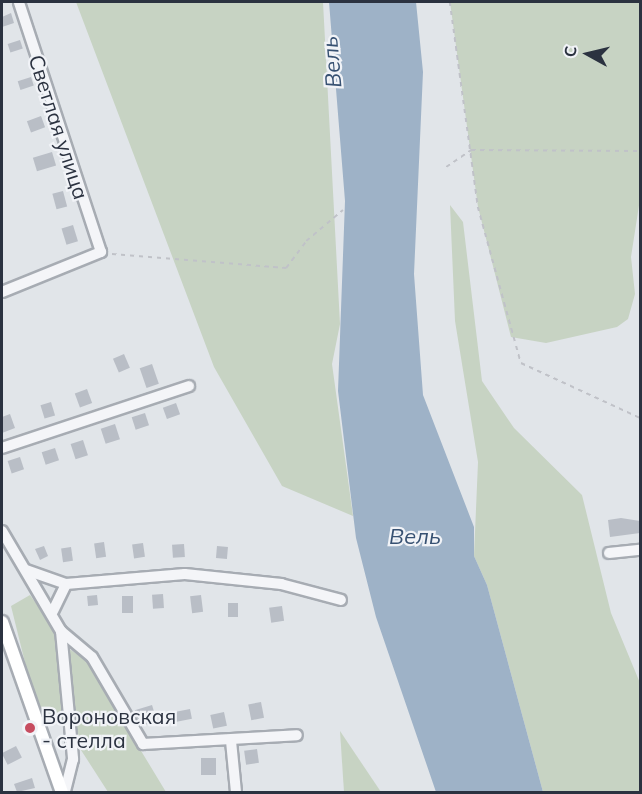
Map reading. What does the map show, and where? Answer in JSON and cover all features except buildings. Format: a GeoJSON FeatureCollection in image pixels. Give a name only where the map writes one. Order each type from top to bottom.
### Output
{"type":"FeatureCollection","features":[{"type":"Feature","properties":{"kind":"main road"},"geometry":{"type":"LineString","coordinates":[[2,622],[63,792]]}},
{"type":"Feature","properties":{"kind":"street","name":"Светлая улица"},"geometry":{"type":"LineString","coordinates":[[19,2],[101,252]]}},
{"type":"Feature","properties":{"kind":"street"},"geometry":{"type":"LineString","coordinates":[[2,292],[101,252]]}},
{"type":"Feature","properties":{"kind":"street"},"geometry":{"type":"LineString","coordinates":[[2,448],[189,386]]}},
{"type":"Feature","properties":{"kind":"street"},"geometry":{"type":"LineString","coordinates":[[2,531],[53,611],[61,631],[73,759],[63,792]]}},
{"type":"Feature","properties":{"kind":"street"},"geometry":{"type":"LineString","coordinates":[[609,553],[640,549]]}},
{"type":"Feature","properties":{"kind":"street"},"geometry":{"type":"LineString","coordinates":[[26,570],[66,584],[185,574],[281,584],[341,600]]}},
{"type":"Feature","properties":{"kind":"street"},"geometry":{"type":"LineString","coordinates":[[53,611],[66,584]]}},
{"type":"Feature","properties":{"kind":"street"},"geometry":{"type":"LineString","coordinates":[[61,631],[92,657],[143,744],[231,741],[297,735]]}},
{"type":"Feature","properties":{"kind":"street"},"geometry":{"type":"LineString","coordinates":[[231,741],[236,792]]}},
{"type":"Feature","properties":{"kind":"path"},"geometry":{"type":"LineString","coordinates":[[450,2],[478,207],[521,363],[640,418]]}},
{"type":"Feature","properties":{"kind":"path"},"geometry":{"type":"LineString","coordinates":[[446,167],[471,150],[640,151]]}},
{"type":"Feature","properties":{"kind":"path"},"geometry":{"type":"LineString","coordinates":[[101,252],[286,268],[306,241],[343,210]]}},
{"type":"Feature","properties":{"kind":"green space"},"geometry":{"type":"Polygon","coordinates":[[[76,2],[323,2],[340,324],[332,364],[353,516],[282,486],[214,367],[76,2]]]}},
{"type":"Feature","properties":{"kind":"green space"},"geometry":{"type":"Polygon","coordinates":[[[450,2],[640,2],[640,199],[631,257],[635,294],[628,319],[617,327],[546,343],[511,337],[478,207],[450,2]]]}},
{"type":"Feature","properties":{"kind":"green space"},"geometry":{"type":"Polygon","coordinates":[[[450,205],[463,222],[482,381],[514,428],[582,495],[611,613],[640,683],[639,792],[543,792],[487,585],[474,556],[478,462],[455,321],[450,205]]]}},
{"type":"Feature","properties":{"kind":"green space"},"geometry":{"type":"Polygon","coordinates":[[[30,595],[68,648],[86,660],[166,792],[108,792],[61,719],[36,707],[11,606],[30,595]]]}},
{"type":"Feature","properties":{"kind":"green space"},"geometry":{"type":"Polygon","coordinates":[[[340,731],[381,792],[344,792],[340,731]]]}},
{"type":"Feature","properties":{"kind":"water","name":"Вель"},"geometry":{"type":"Polygon","coordinates":[[[329,2],[416,2],[423,72],[414,274],[423,395],[474,527],[474,556],[487,585],[543,792],[436,792],[376,617],[356,538],[338,391],[345,201],[329,2]]]}},
{"type":"Feature","properties":{"kind":"place","name":"Вороновская - стелла"},"geometry":{"type":"Point","coordinates":[30,728]}}]}
